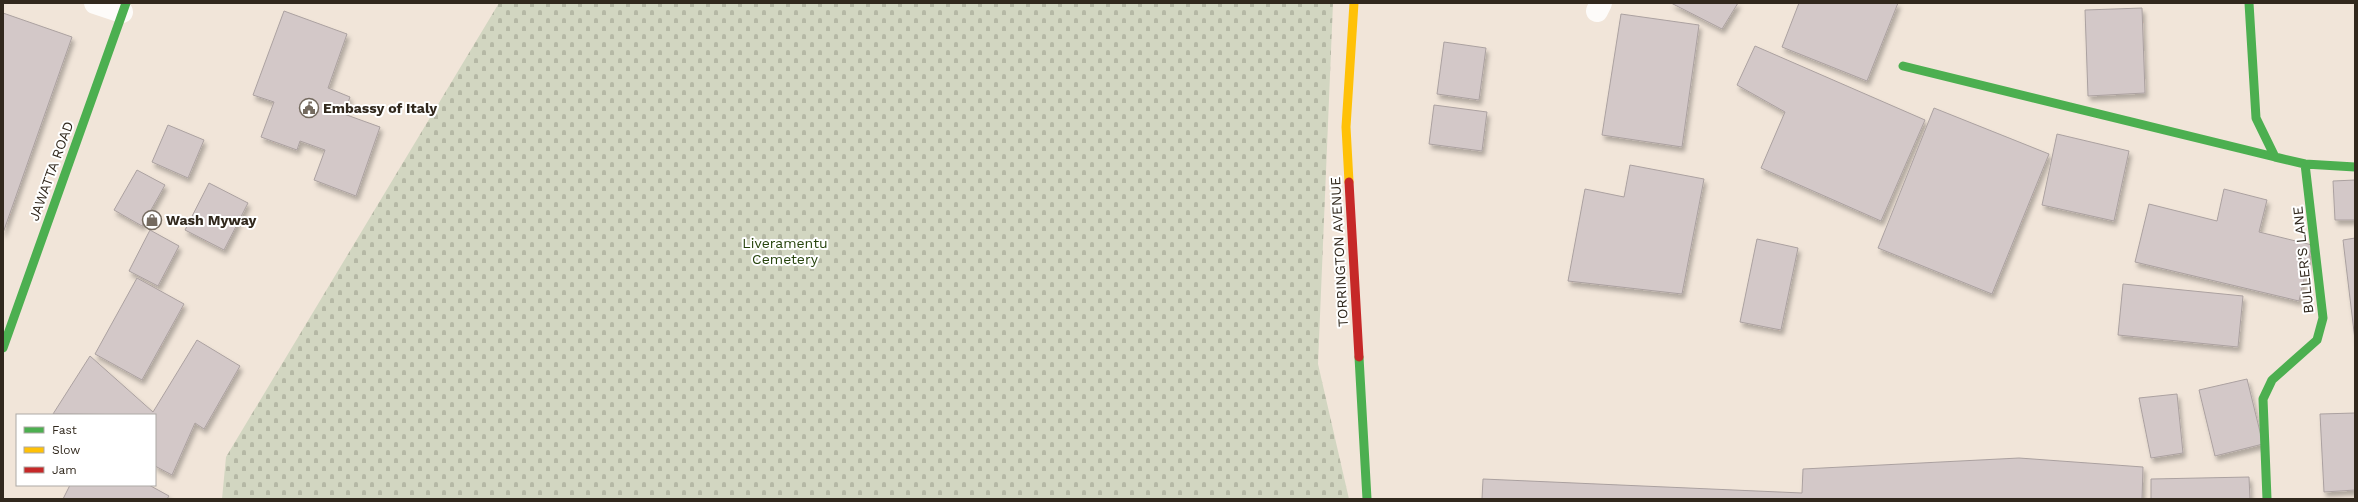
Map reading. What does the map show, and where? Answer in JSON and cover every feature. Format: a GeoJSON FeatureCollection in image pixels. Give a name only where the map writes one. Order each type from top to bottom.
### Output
{"type":"FeatureCollection","features":[{"type":"Feature","properties":{"kind":"street"},"geometry":{"type":"LineString","coordinates":[[95,3],[124,8]]}},
{"type":"Feature","properties":{"kind":"street","name":"TORRINGTON AVENUE"},"geometry":{"type":"LineString","coordinates":[[1354,3],[1346,127],[1367,499]]}},
{"type":"Feature","properties":{"kind":"street"},"geometry":{"type":"LineString","coordinates":[[2249,3],[2256,118],[2275,157]]}},
{"type":"Feature","properties":{"kind":"street","name":"JAWATTA ROAD"},"geometry":{"type":"LineString","coordinates":[[3,348],[124,8]]}},
{"type":"Feature","properties":{"kind":"street"},"geometry":{"type":"LineString","coordinates":[[1903,66],[2305,164],[2355,167]]}},
{"type":"Feature","properties":{"kind":"street","name":"BULLER'S LANE"},"geometry":{"type":"LineString","coordinates":[[2267,499],[2264,399],[2272,380],[2317,340],[2323,318],[2305,164]]}},
{"type":"Feature","properties":{"kind":"green space","name":"Liveramentu Cemetery"},"geometry":{"type":"Polygon","coordinates":[[[499,3],[1333,3],[1318,364],[1349,499],[222,499],[226,457],[499,3]]]}},
{"type":"Feature","properties":{"kind":"building"},"geometry":{"type":"Polygon","coordinates":[[[1671,3],[1738,3],[1722,29],[1671,3]]]}},
{"type":"Feature","properties":{"kind":"building"},"geometry":{"type":"Polygon","coordinates":[[[1799,3],[1898,3],[1867,81],[1782,47],[1799,3]]]}},
{"type":"Feature","properties":{"kind":"building"},"geometry":{"type":"Polygon","coordinates":[[[2142,8],[2145,93],[2088,96],[2085,10],[2142,8]]]}},
{"type":"Feature","properties":{"kind":"building","name":"Embassy of Italy"},"geometry":{"type":"Polygon","coordinates":[[[284,11],[347,34],[328,88],[350,97],[344,114],[380,127],[356,196],[314,180],[325,150],[300,141],[297,150],[261,137],[274,102],[253,95],[284,11]]]}},
{"type":"Feature","properties":{"kind":"building"},"geometry":{"type":"Polygon","coordinates":[[[3,13],[72,37],[3,233],[3,13]]]}},
{"type":"Feature","properties":{"kind":"building"},"geometry":{"type":"Polygon","coordinates":[[[1621,14],[1699,25],[1682,147],[1602,135],[1621,14]]]}},
{"type":"Feature","properties":{"kind":"building"},"geometry":{"type":"Polygon","coordinates":[[[1444,42],[1486,48],[1479,100],[1437,94],[1444,42]]]}},
{"type":"Feature","properties":{"kind":"building"},"geometry":{"type":"Polygon","coordinates":[[[1755,46],[1925,120],[1881,221],[1761,168],[1785,112],[1737,85],[1755,46]]]}},
{"type":"Feature","properties":{"kind":"building"},"geometry":{"type":"Polygon","coordinates":[[[1434,105],[1487,112],[1482,151],[1429,144],[1434,105]]]}},
{"type":"Feature","properties":{"kind":"building"},"geometry":{"type":"Polygon","coordinates":[[[1934,108],[2049,154],[1992,294],[1878,248],[1934,108]]]}},
{"type":"Feature","properties":{"kind":"building"},"geometry":{"type":"Polygon","coordinates":[[[168,125],[204,140],[188,178],[152,162],[168,125]]]}},
{"type":"Feature","properties":{"kind":"building"},"geometry":{"type":"Polygon","coordinates":[[[2057,134],[2129,151],[2114,221],[2042,205],[2057,134]]]}},
{"type":"Feature","properties":{"kind":"building"},"geometry":{"type":"Polygon","coordinates":[[[1630,165],[1704,179],[1682,294],[1568,281],[1585,189],[1624,197],[1630,165]]]}},
{"type":"Feature","properties":{"kind":"building"},"geometry":{"type":"Polygon","coordinates":[[[137,170],[165,185],[142,226],[114,210],[137,170]]]}},
{"type":"Feature","properties":{"kind":"building"},"geometry":{"type":"Polygon","coordinates":[[[2355,180],[2355,220],[2335,220],[2333,181],[2355,180]]]}},
{"type":"Feature","properties":{"kind":"building"},"geometry":{"type":"Polygon","coordinates":[[[209,183],[248,203],[224,250],[185,230],[209,183]]]}},
{"type":"Feature","properties":{"kind":"building"},"geometry":{"type":"Polygon","coordinates":[[[2224,189],[2267,200],[2259,232],[2312,245],[2299,301],[2135,262],[2149,204],[2217,221],[2224,189]]]}},
{"type":"Feature","properties":{"kind":"building"},"geometry":{"type":"Polygon","coordinates":[[[150,230],[179,246],[158,286],[129,271],[150,230]]]}},
{"type":"Feature","properties":{"kind":"building"},"geometry":{"type":"Polygon","coordinates":[[[2355,238],[2355,340],[2343,240],[2355,238]]]}},
{"type":"Feature","properties":{"kind":"building"},"geometry":{"type":"Polygon","coordinates":[[[1757,239],[1798,248],[1781,330],[1740,322],[1757,239]]]}},
{"type":"Feature","properties":{"kind":"building"},"geometry":{"type":"Polygon","coordinates":[[[137,278],[184,304],[142,380],[95,354],[137,278]]]}},
{"type":"Feature","properties":{"kind":"building"},"geometry":{"type":"Polygon","coordinates":[[[2123,284],[2243,296],[2238,347],[2118,335],[2123,284]]]}},
{"type":"Feature","properties":{"kind":"building"},"geometry":{"type":"Polygon","coordinates":[[[197,340],[240,366],[204,429],[195,423],[172,475],[156,467],[156,414],[53,414],[90,356],[153,412],[197,340]]]}},
{"type":"Feature","properties":{"kind":"building"},"geometry":{"type":"Polygon","coordinates":[[[2247,379],[2263,444],[2215,456],[2199,390],[2247,379]]]}},
{"type":"Feature","properties":{"kind":"building"},"geometry":{"type":"Polygon","coordinates":[[[2177,394],[2183,453],[2151,458],[2139,398],[2177,394]]]}},
{"type":"Feature","properties":{"kind":"building"},"geometry":{"type":"Polygon","coordinates":[[[2355,413],[2355,490],[2324,492],[2320,414],[2355,413]]]}},
{"type":"Feature","properties":{"kind":"building"},"geometry":{"type":"Polygon","coordinates":[[[2019,458],[2143,467],[2142,499],[1482,499],[1483,479],[1802,493],[1803,469],[2019,458]]]}},
{"type":"Feature","properties":{"kind":"building"},"geometry":{"type":"Polygon","coordinates":[[[2249,477],[2250,499],[2151,499],[2151,479],[2249,477]]]}},
{"type":"Feature","properties":{"kind":"building"},"geometry":{"type":"Polygon","coordinates":[[[70,486],[151,486],[169,496],[167,499],[63,499],[70,486]]]}},
{"type":"Feature","properties":{"kind":"traffic: fast"},"geometry":{"type":"LineString","coordinates":[[3,348],[126,3]]}},
{"type":"Feature","properties":{"kind":"traffic: fast"},"geometry":{"type":"LineString","coordinates":[[2249,3],[2256,118],[2275,157],[2305,164],[2355,167]]}},
{"type":"Feature","properties":{"kind":"traffic: fast"},"geometry":{"type":"LineString","coordinates":[[1903,66],[2275,157]]}},
{"type":"Feature","properties":{"kind":"traffic: fast"},"geometry":{"type":"LineString","coordinates":[[2267,499],[2263,399],[2272,380],[2317,340],[2323,318],[2305,164]]}},
{"type":"Feature","properties":{"kind":"traffic: fast"},"geometry":{"type":"LineString","coordinates":[[1359,357],[1367,499]]}},
{"type":"Feature","properties":{"kind":"traffic: slow"},"geometry":{"type":"LineString","coordinates":[[1349,182],[1346,127],[1354,3]]}},
{"type":"Feature","properties":{"kind":"traffic: jam"},"geometry":{"type":"LineString","coordinates":[[1349,182],[1359,357]]}},
{"type":"Feature","properties":{"kind":"place","name":"Embassy of Italy"},"geometry":{"type":"Point","coordinates":[309,108]}},
{"type":"Feature","properties":{"kind":"place","name":"Wash Myway"},"geometry":{"type":"Point","coordinates":[152,220]}}]}
